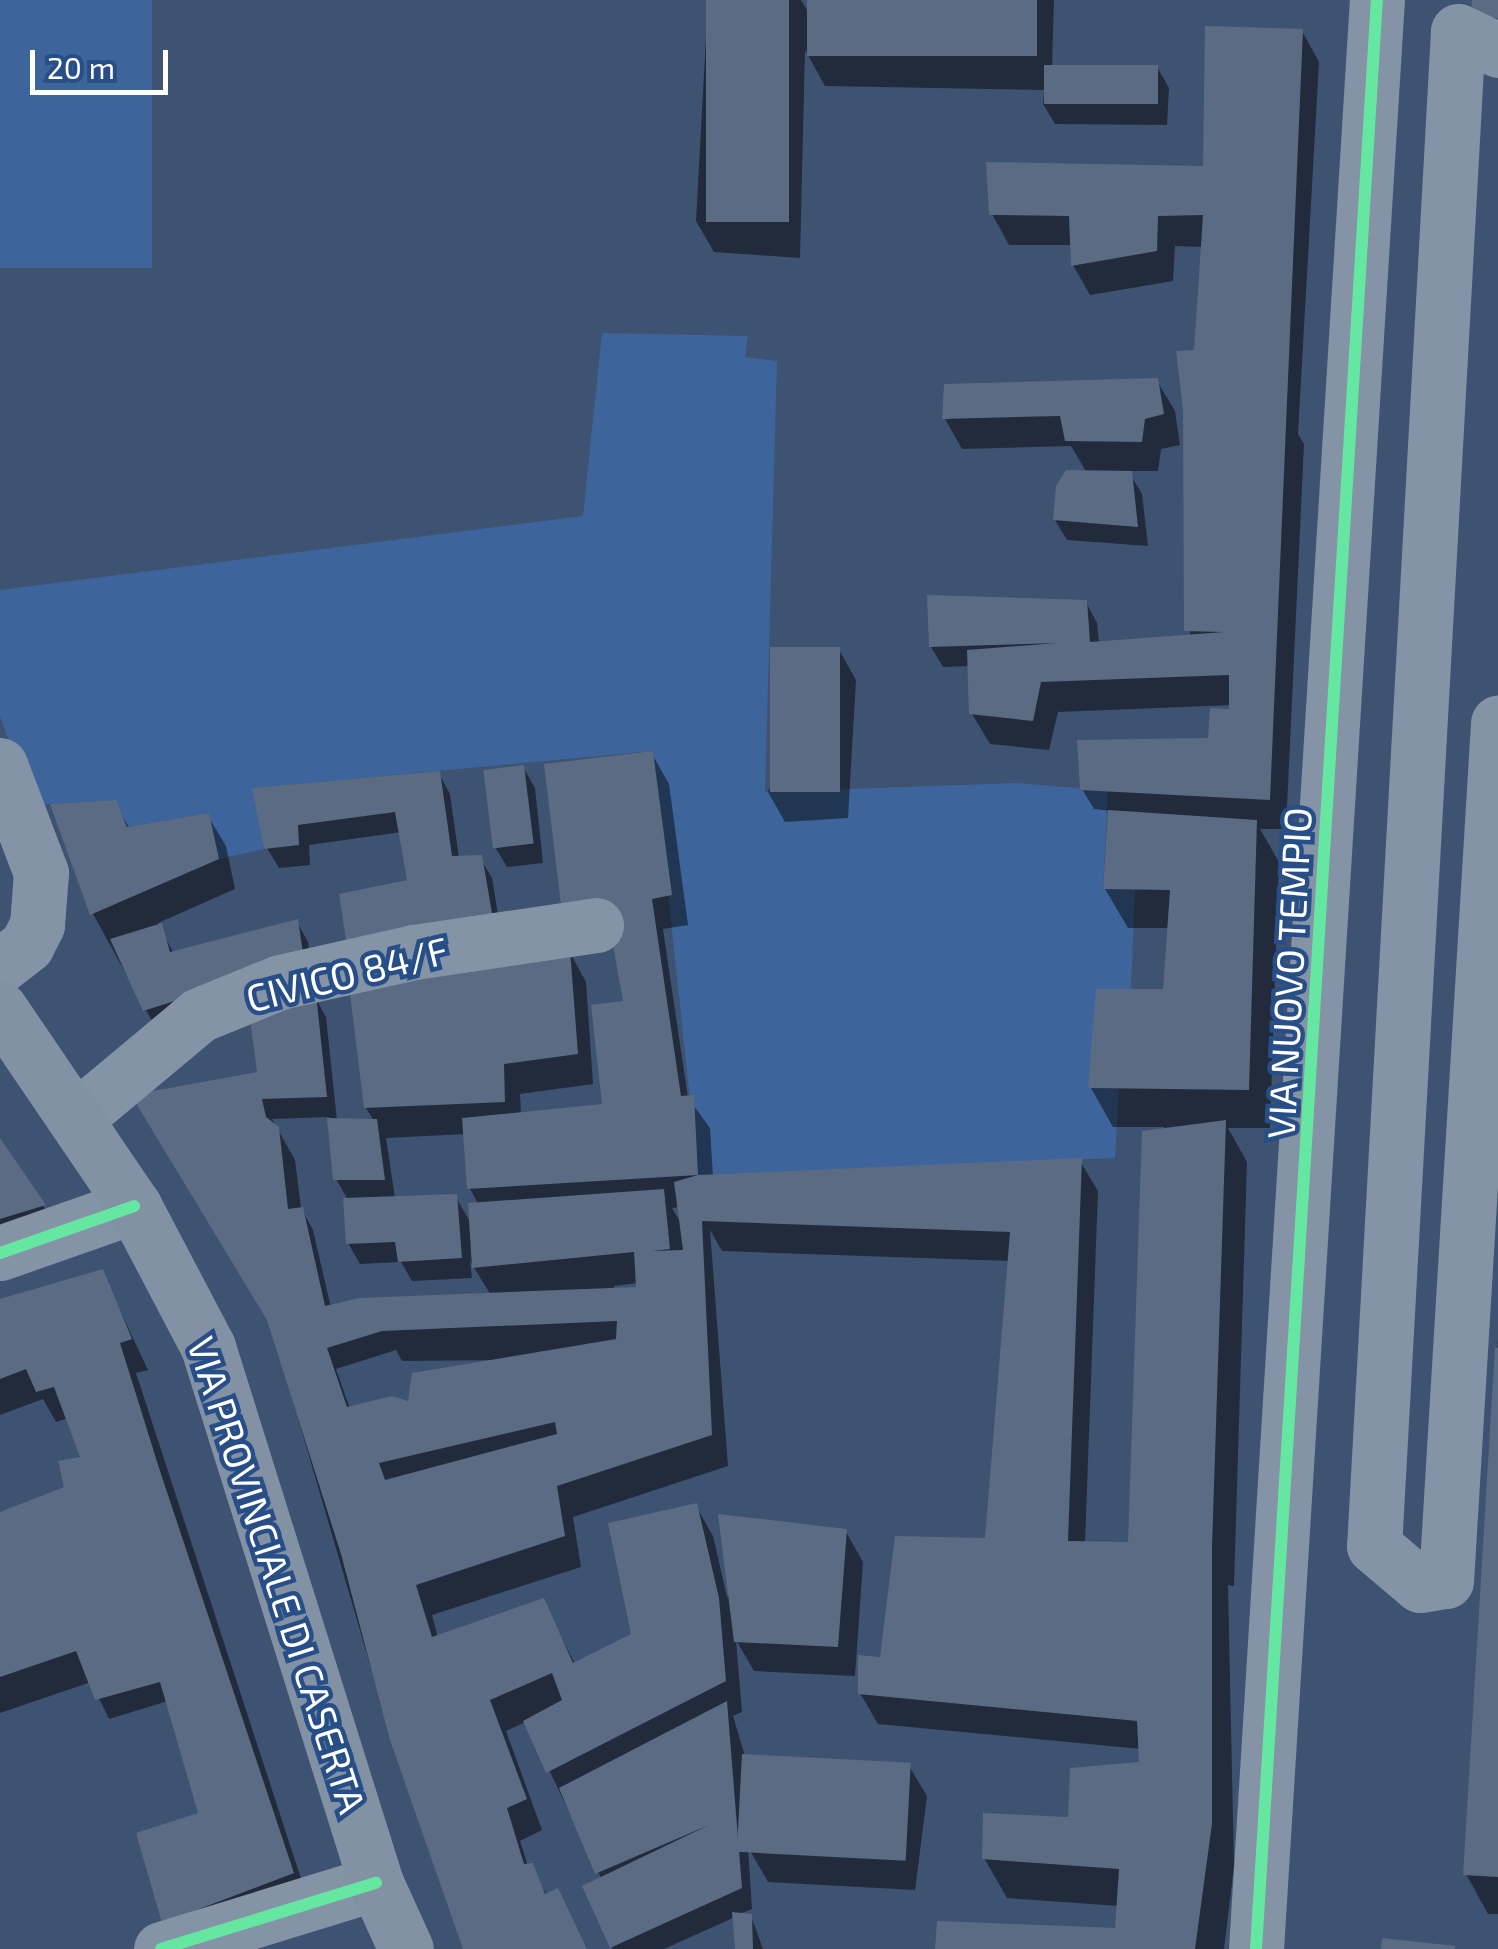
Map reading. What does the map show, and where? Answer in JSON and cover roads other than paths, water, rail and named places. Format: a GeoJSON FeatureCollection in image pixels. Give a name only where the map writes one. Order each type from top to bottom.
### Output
{"type":"FeatureCollection","features":[{"type":"Feature","properties":{"kind":"main road","name":"VIA PROVINCIALE DI CASERTA"},"geometry":{"type":"LineString","coordinates":[[0,1008],[134,1206],[208,1347],[376,1882],[406,1949]]}},
{"type":"Feature","properties":{"kind":"street","name":"VIA NUOVO TEMPIO"},"geometry":{"type":"LineString","coordinates":[[1256,1949],[1377,0]]}},
{"type":"Feature","properties":{"kind":"street"},"geometry":{"type":"LineString","coordinates":[[1463,27],[1374,1546],[1420,1585],[1446,1581],[1498,723]]}},
{"type":"Feature","properties":{"kind":"street"},"geometry":{"type":"LineString","coordinates":[[0,766],[41,873],[32,935],[0,966]]}},
{"type":"Feature","properties":{"kind":"street","name":"CIVICO 84/F"},"geometry":{"type":"LineString","coordinates":[[76,1118],[198,1014],[280,982],[414,952],[596,925]]}},
{"type":"Feature","properties":{"kind":"street"},"geometry":{"type":"LineString","coordinates":[[0,1252],[134,1206]]}},
{"type":"Feature","properties":{"kind":"street"},"geometry":{"type":"LineString","coordinates":[[160,1949],[376,1882]]}}]}
